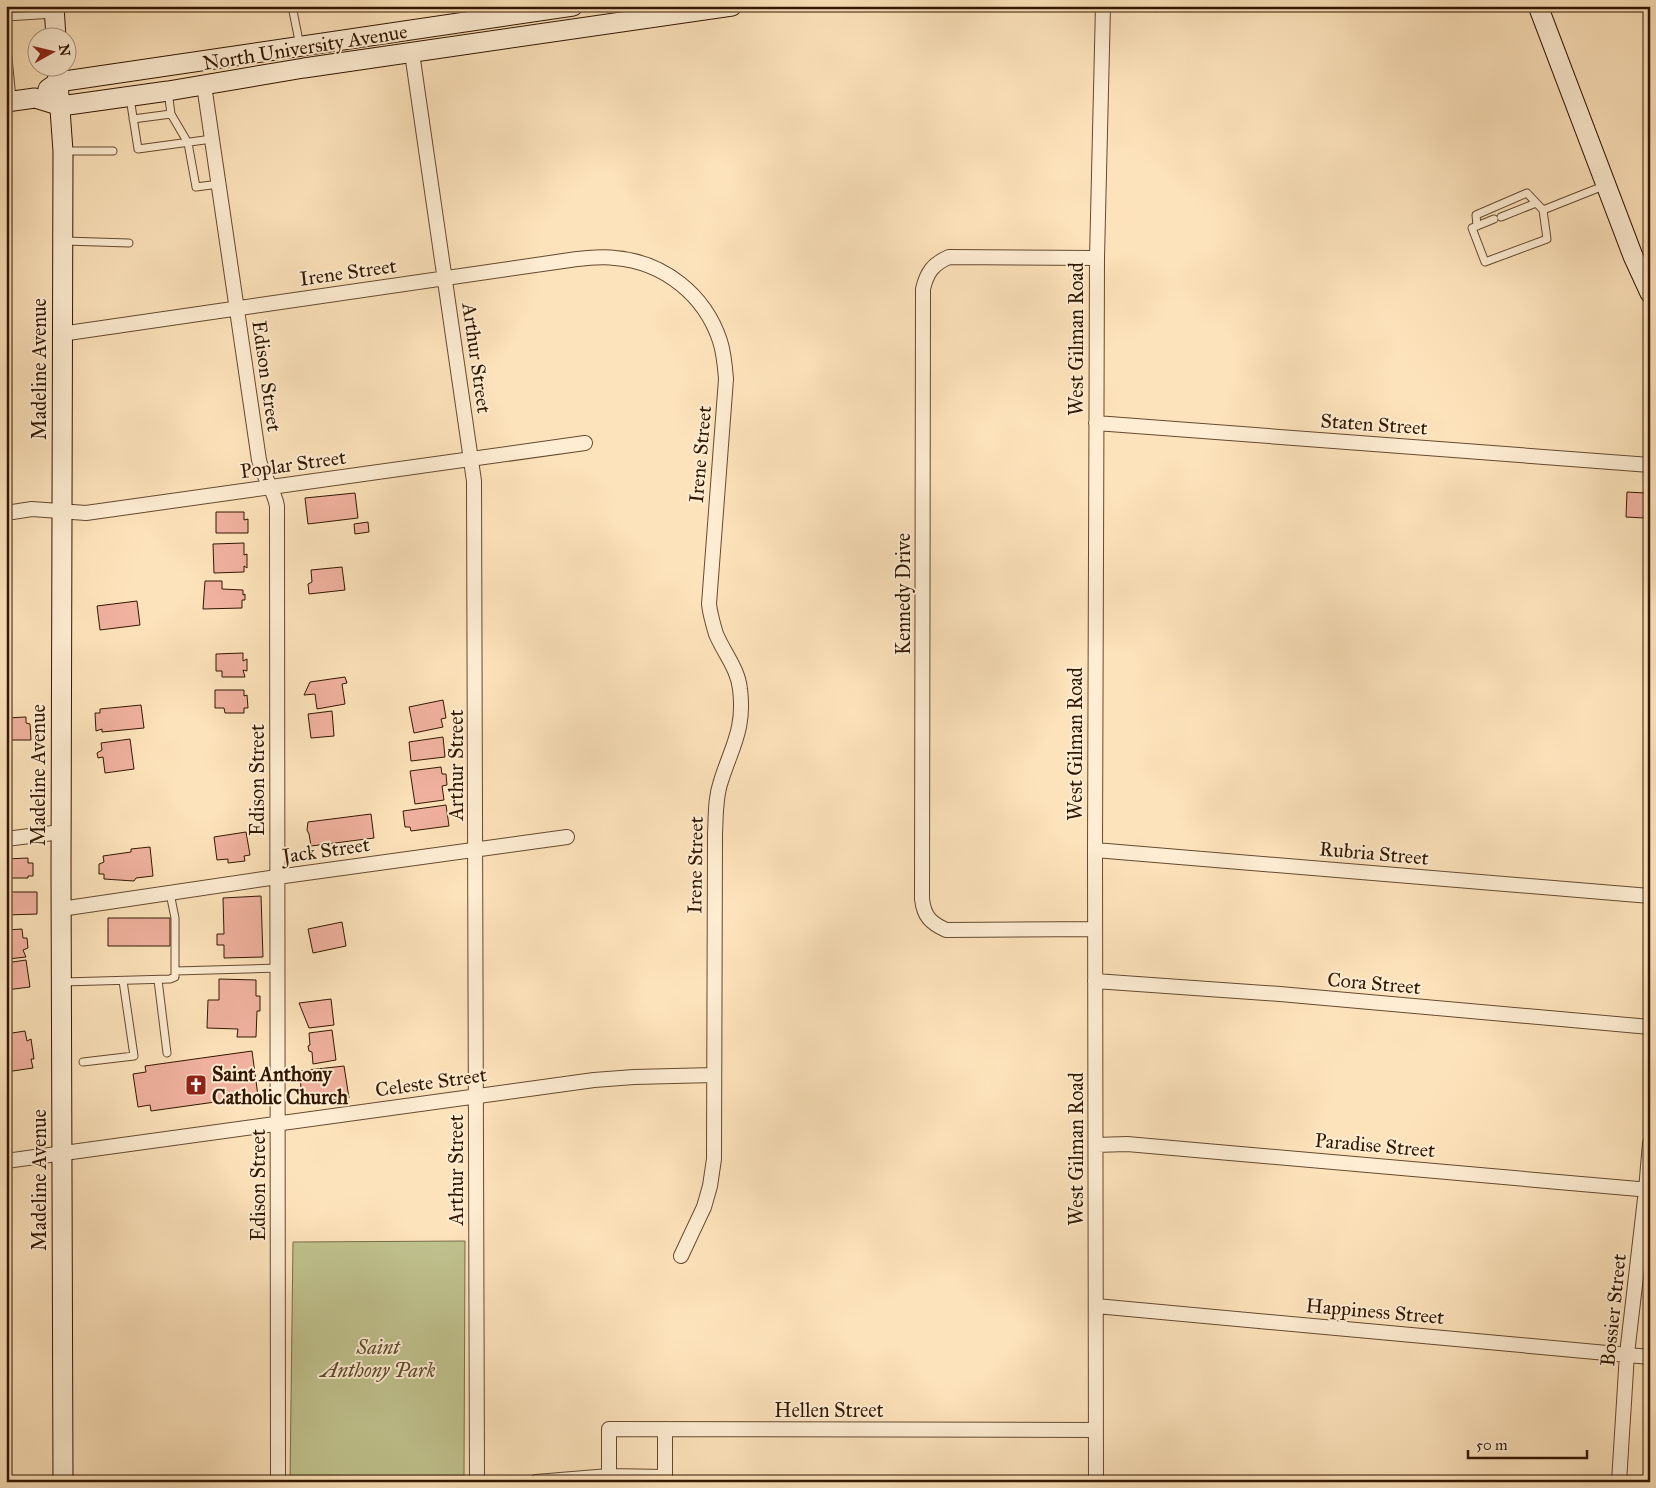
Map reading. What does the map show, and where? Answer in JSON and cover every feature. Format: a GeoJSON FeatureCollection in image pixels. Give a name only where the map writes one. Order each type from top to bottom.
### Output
{"type":"FeatureCollection","features":[{"type":"Feature","properties":{"kind":"main road","name":"North University Avenue"},"geometry":{"type":"LineString","coordinates":[[78,73],[300,46],[572,6]]}},
{"type":"Feature","properties":{"kind":"main road","name":"North University Avenue"},"geometry":{"type":"LineString","coordinates":[[9,101],[35,98],[61,106],[168,91],[304,68],[732,6]]}},
{"type":"Feature","properties":{"kind":"main road"},"geometry":{"type":"LineString","coordinates":[[1538,6],[1633,256],[1650,293]]}},
{"type":"Feature","properties":{"kind":"main road"},"geometry":{"type":"LineString","coordinates":[[54,10],[55,28]]}},
{"type":"Feature","properties":{"kind":"main road","name":"North University Avenue"},"geometry":{"type":"LineString","coordinates":[[35,98],[55,78]]}},
{"type":"Feature","properties":{"kind":"main road","name":"Madeline Avenue"},"geometry":{"type":"LineString","coordinates":[[58,78],[63,151],[61,334],[63,1482]]}},
{"type":"Feature","properties":{"kind":"street","name":"West Gilman Road"},"geometry":{"type":"LineString","coordinates":[[1096,1482],[1096,423],[1097,258],[1103,6]]}},
{"type":"Feature","properties":{"kind":"street","name":"Arthur Street"},"geometry":{"type":"LineString","coordinates":[[412,53],[471,459],[474,502],[477,1482]]}},
{"type":"Feature","properties":{"kind":"street","name":"Edison Street"},"geometry":{"type":"LineString","coordinates":[[204,85],[259,460],[262,472],[275,496],[277,506],[278,1482]]}},
{"type":"Feature","properties":{"kind":"street","name":"Kennedy Drive"},"geometry":{"type":"LineString","coordinates":[[1095,929],[946,930],[934,925],[926,916],[922,900],[923,288],[926,277],[932,268],[939,261],[949,257],[1097,258]]}},
{"type":"Feature","properties":{"kind":"street","name":"Irene Street"},"geometry":{"type":"LineString","coordinates":[[61,334],[577,259],[616,258],[637,262],[660,270],[672,277],[689,291],[710,319],[724,354],[726,379],[709,604],[710,615],[717,635],[736,673],[740,688],[742,721],[720,782],[716,802],[714,1159],[710,1186],[704,1207],[681,1256]]}},
{"type":"Feature","properties":{"kind":"street","name":"Staten Street"},"geometry":{"type":"LineString","coordinates":[[1096,423],[1650,465]]}},
{"type":"Feature","properties":{"kind":"street","name":"Poplar Street"},"geometry":{"type":"LineString","coordinates":[[6,513],[32,510],[86,513],[585,444]]}},
{"type":"Feature","properties":{"kind":"street"},"geometry":{"type":"LineString","coordinates":[[6,839],[61,832]]}},
{"type":"Feature","properties":{"kind":"street","name":"Jack Street"},"geometry":{"type":"LineString","coordinates":[[61,909],[567,837]]}},
{"type":"Feature","properties":{"kind":"street","name":"Rubria Street"},"geometry":{"type":"LineString","coordinates":[[1095,850],[1650,896]]}},
{"type":"Feature","properties":{"kind":"street","name":"Cora Street"},"geometry":{"type":"LineString","coordinates":[[1096,981],[1280,994],[1650,1027]]}},
{"type":"Feature","properties":{"kind":"street","name":"Celeste Street"},"geometry":{"type":"LineString","coordinates":[[6,1160],[594,1080],[643,1076],[714,1075]]}},
{"type":"Feature","properties":{"kind":"street","name":"Bossier Street"},"geometry":{"type":"LineString","coordinates":[[1618,1482],[1627,1354],[1648,1190],[1650,1143]]}},
{"type":"Feature","properties":{"kind":"street","name":"Paradise Street"},"geometry":{"type":"LineString","coordinates":[[1096,1145],[1127,1144],[1648,1190]]}},
{"type":"Feature","properties":{"kind":"street","name":"Happiness Street"},"geometry":{"type":"LineString","coordinates":[[1096,1306],[1650,1356]]}},
{"type":"Feature","properties":{"kind":"street","name":"Hellen Street"},"geometry":{"type":"LineString","coordinates":[[609,1476],[609,1429],[1096,1430]]}},
{"type":"Feature","properties":{"kind":"street"},"geometry":{"type":"LineString","coordinates":[[536,1482],[609,1476],[665,1479],[664,1430]]}},
{"type":"Feature","properties":{"kind":"lane"},"geometry":{"type":"LineString","coordinates":[[292,6],[300,46]]}},
{"type":"Feature","properties":{"kind":"lane"},"geometry":{"type":"LineString","coordinates":[[6,17],[54,10]]}},
{"type":"Feature","properties":{"kind":"lane"},"geometry":{"type":"LineString","coordinates":[[6,38],[9,101]]}},
{"type":"Feature","properties":{"kind":"lane"},"geometry":{"type":"LineString","coordinates":[[168,91],[171,114],[188,143],[196,187],[219,184]]}},
{"type":"Feature","properties":{"kind":"lane"},"geometry":{"type":"LineString","coordinates":[[130,96],[138,149],[212,138]]}},
{"type":"Feature","properties":{"kind":"lane"},"geometry":{"type":"LineString","coordinates":[[133,119],[171,114]]}},
{"type":"Feature","properties":{"kind":"lane"},"geometry":{"type":"LineString","coordinates":[[63,151],[113,151]]}},
{"type":"Feature","properties":{"kind":"lane"},"geometry":{"type":"LineString","coordinates":[[1543,210],[1606,185]]}},
{"type":"Feature","properties":{"kind":"lane"},"geometry":{"type":"LineString","coordinates":[[1527,194],[1543,210],[1546,240],[1485,262],[1475,227],[1476,215],[1527,194]]}},
{"type":"Feature","properties":{"kind":"lane"},"geometry":{"type":"LineString","coordinates":[[1475,227],[1536,203]]}},
{"type":"Feature","properties":{"kind":"lane"},"geometry":{"type":"LineString","coordinates":[[62,241],[129,243]]}},
{"type":"Feature","properties":{"kind":"lane"},"geometry":{"type":"LineString","coordinates":[[61,982],[158,980],[170,979],[175,976],[175,918],[170,893]]}},
{"type":"Feature","properties":{"kind":"lane"},"geometry":{"type":"LineString","coordinates":[[176,971],[278,968]]}},
{"type":"Feature","properties":{"kind":"lane"},"geometry":{"type":"LineString","coordinates":[[83,1062],[134,1056],[123,980]]}},
{"type":"Feature","properties":{"kind":"lane"},"geometry":{"type":"LineString","coordinates":[[158,980],[167,1053]]}},
{"type":"Feature","properties":{"kind":"green space","name":"Saint Anthony Park"},"geometry":{"type":"Polygon","coordinates":[[[465,1241],[464,1476],[405,1482],[290,1482],[293,1242],[465,1241]]]}},
{"type":"Feature","properties":{"kind":"building"},"geometry":{"type":"Polygon","coordinates":[[[1155,6],[1181,6],[1156,12],[1155,6]]]}},
{"type":"Feature","properties":{"kind":"building"},"geometry":{"type":"Polygon","coordinates":[[[1646,490],[1650,490],[1650,528],[1645,528],[1645,518],[1626,517],[1627,492],[1646,493],[1646,490]]]}},
{"type":"Feature","properties":{"kind":"building"},"geometry":{"type":"Polygon","coordinates":[[[355,493],[358,518],[308,524],[305,498],[355,493]]]}},
{"type":"Feature","properties":{"kind":"building"},"geometry":{"type":"Polygon","coordinates":[[[216,512],[244,512],[244,520],[248,519],[248,533],[216,533],[216,512]]]}},
{"type":"Feature","properties":{"kind":"building"},"geometry":{"type":"Polygon","coordinates":[[[368,522],[369,532],[355,534],[354,524],[368,522]]]}},
{"type":"Feature","properties":{"kind":"building"},"geometry":{"type":"Polygon","coordinates":[[[244,543],[244,555],[247,554],[247,568],[244,566],[244,572],[214,573],[213,544],[244,543]]]}},
{"type":"Feature","properties":{"kind":"building"},"geometry":{"type":"Polygon","coordinates":[[[342,567],[345,590],[309,594],[308,584],[312,582],[311,570],[342,567]]]}},
{"type":"Feature","properties":{"kind":"building"},"geometry":{"type":"Polygon","coordinates":[[[205,581],[222,581],[222,589],[243,590],[245,600],[242,600],[242,608],[203,609],[205,581]]]}},
{"type":"Feature","properties":{"kind":"building"},"geometry":{"type":"Polygon","coordinates":[[[137,601],[140,625],[100,630],[97,606],[137,601]]]}},
{"type":"Feature","properties":{"kind":"building"},"geometry":{"type":"Polygon","coordinates":[[[243,653],[243,661],[247,659],[247,671],[243,670],[245,677],[222,677],[222,671],[216,671],[216,654],[243,653]]]}},
{"type":"Feature","properties":{"kind":"building"},"geometry":{"type":"Polygon","coordinates":[[[345,677],[347,683],[342,684],[345,704],[317,709],[315,694],[304,695],[310,682],[345,677]]]}},
{"type":"Feature","properties":{"kind":"building"},"geometry":{"type":"Polygon","coordinates":[[[215,690],[244,690],[244,696],[247,695],[248,708],[244,708],[244,713],[225,713],[224,708],[215,708],[215,690]]]}},
{"type":"Feature","properties":{"kind":"building"},"geometry":{"type":"Polygon","coordinates":[[[443,700],[446,718],[441,719],[443,727],[414,733],[409,707],[443,700]]]}},
{"type":"Feature","properties":{"kind":"building"},"geometry":{"type":"Polygon","coordinates":[[[141,705],[144,728],[102,732],[102,729],[96,731],[95,713],[100,713],[100,709],[141,705]]]}},
{"type":"Feature","properties":{"kind":"building"},"geometry":{"type":"Polygon","coordinates":[[[332,711],[334,736],[311,738],[308,714],[332,711]]]}},
{"type":"Feature","properties":{"kind":"building"},"geometry":{"type":"Polygon","coordinates":[[[26,717],[26,723],[30,724],[31,740],[6,740],[6,718],[26,717]]]}},
{"type":"Feature","properties":{"kind":"building"},"geometry":{"type":"Polygon","coordinates":[[[443,737],[445,757],[411,761],[409,742],[443,737]]]}},
{"type":"Feature","properties":{"kind":"building"},"geometry":{"type":"Polygon","coordinates":[[[130,739],[134,769],[105,773],[103,757],[98,758],[97,753],[102,750],[101,743],[130,739]]]}},
{"type":"Feature","properties":{"kind":"building"},"geometry":{"type":"Polygon","coordinates":[[[441,767],[442,774],[446,774],[447,785],[442,786],[444,800],[415,804],[410,771],[441,767]]]}},
{"type":"Feature","properties":{"kind":"building"},"geometry":{"type":"Polygon","coordinates":[[[446,805],[449,826],[411,831],[410,827],[405,827],[403,811],[446,805]]]}},
{"type":"Feature","properties":{"kind":"building"},"geometry":{"type":"Polygon","coordinates":[[[371,814],[374,838],[311,846],[307,830],[308,822],[371,814]]]}},
{"type":"Feature","properties":{"kind":"building"},"geometry":{"type":"Polygon","coordinates":[[[246,832],[250,855],[244,856],[245,861],[228,863],[228,859],[217,860],[214,837],[246,832]]]}},
{"type":"Feature","properties":{"kind":"building"},"geometry":{"type":"Polygon","coordinates":[[[150,847],[153,876],[136,878],[134,881],[104,879],[104,874],[99,874],[99,864],[104,862],[103,856],[131,852],[131,849],[150,847]]]}},
{"type":"Feature","properties":{"kind":"building"},"geometry":{"type":"Polygon","coordinates":[[[28,858],[28,863],[33,863],[33,876],[28,876],[28,878],[6,878],[6,859],[28,858]]]}},
{"type":"Feature","properties":{"kind":"building"},"geometry":{"type":"Polygon","coordinates":[[[6,890],[13,892],[37,892],[37,914],[6,915],[6,890]]]}},
{"type":"Feature","properties":{"kind":"building"},"geometry":{"type":"Polygon","coordinates":[[[261,896],[263,957],[224,958],[224,945],[217,945],[217,934],[224,934],[223,898],[261,896]]]}},
{"type":"Feature","properties":{"kind":"building"},"geometry":{"type":"Polygon","coordinates":[[[108,918],[170,918],[170,946],[108,946],[108,918]]]}},
{"type":"Feature","properties":{"kind":"building"},"geometry":{"type":"Polygon","coordinates":[[[342,922],[346,946],[313,953],[308,929],[342,922]]]}},
{"type":"Feature","properties":{"kind":"building"},"geometry":{"type":"Polygon","coordinates":[[[22,929],[23,938],[27,938],[28,948],[23,950],[26,957],[8,959],[8,952],[6,952],[6,930],[22,929]]]}},
{"type":"Feature","properties":{"kind":"building"},"geometry":{"type":"Polygon","coordinates":[[[26,960],[30,987],[6,990],[6,963],[26,960]]]}},
{"type":"Feature","properties":{"kind":"building"},"geometry":{"type":"Polygon","coordinates":[[[219,979],[256,980],[256,996],[260,996],[260,1011],[257,1011],[256,1037],[237,1037],[238,1029],[207,1028],[208,1000],[219,1000],[219,979]]]}},
{"type":"Feature","properties":{"kind":"building"},"geometry":{"type":"Polygon","coordinates":[[[331,999],[334,1025],[309,1028],[299,1003],[331,999]]]}},
{"type":"Feature","properties":{"kind":"building"},"geometry":{"type":"Polygon","coordinates":[[[332,1030],[336,1060],[313,1064],[312,1052],[309,1051],[308,1046],[310,1045],[309,1033],[332,1030]]]}},
{"type":"Feature","properties":{"kind":"building"},"geometry":{"type":"Polygon","coordinates":[[[25,1031],[27,1041],[31,1039],[34,1059],[31,1059],[33,1068],[6,1072],[6,1034],[25,1031]]]}},
{"type":"Feature","properties":{"kind":"building","name":"Saint Anthony Catholic Church"},"geometry":{"type":"Polygon","coordinates":[[[252,1051],[258,1096],[151,1111],[150,1105],[138,1107],[133,1074],[146,1072],[145,1066],[252,1051]]]}},
{"type":"Feature","properties":{"kind":"building"},"geometry":{"type":"Polygon","coordinates":[[[344,1066],[349,1098],[303,1103],[299,1071],[344,1066]]]}},
{"type":"Feature","properties":{"kind":"place","name":"Saint Anthony Catholic Church"},"geometry":{"type":"Point","coordinates":[196,1085]}}]}
